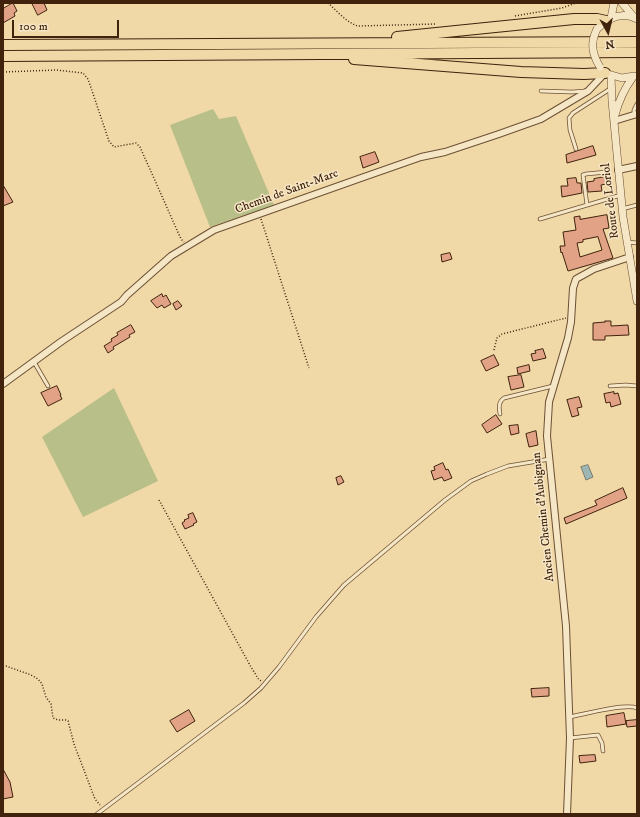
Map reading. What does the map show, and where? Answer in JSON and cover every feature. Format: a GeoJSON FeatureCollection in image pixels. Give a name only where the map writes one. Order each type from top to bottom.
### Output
{"type":"FeatureCollection","features":[{"type":"Feature","properties":{"kind":"highway"},"geometry":{"type":"LineString","coordinates":[[295,49],[393,37],[574,19],[608,19]]}},
{"type":"Feature","properties":{"kind":"highway"},"geometry":{"type":"LineString","coordinates":[[3,56],[637,42]]}},
{"type":"Feature","properties":{"kind":"highway"},"geometry":{"type":"LineString","coordinates":[[3,45],[637,52]]}},
{"type":"Feature","properties":{"kind":"highway"},"geometry":{"type":"LineString","coordinates":[[295,49],[333,58],[521,72],[584,74],[605,72]]}},
{"type":"Feature","properties":{"kind":"street"},"geometry":{"type":"LineString","coordinates":[[608,19],[614,3]]}},
{"type":"Feature","properties":{"kind":"street"},"geometry":{"type":"LineString","coordinates":[[622,3],[635,18]]}},
{"type":"Feature","properties":{"kind":"street"},"geometry":{"type":"LineString","coordinates":[[608,19],[621,15],[635,18]]}},
{"type":"Feature","properties":{"kind":"street","name":"Route de Loriol"},"geometry":{"type":"LineString","coordinates":[[608,19],[597,29],[594,36],[592,50],[595,59],[605,72],[612,89],[622,208],[637,301]]}},
{"type":"Feature","properties":{"kind":"street","name":"Route de Loriol"},"geometry":{"type":"LineString","coordinates":[[605,72],[622,78],[635,76]]}},
{"type":"Feature","properties":{"kind":"street","name":"Chemin de Saint-Marc"},"geometry":{"type":"LineString","coordinates":[[3,384],[121,302],[171,256],[214,230],[422,157],[541,120],[588,90],[605,72]]}},
{"type":"Feature","properties":{"kind":"street","name":"Route de Loriol"},"geometry":{"type":"LineString","coordinates":[[614,121],[619,102],[625,88],[635,76]]}},
{"type":"Feature","properties":{"kind":"street"},"geometry":{"type":"LineString","coordinates":[[614,121],[636,114]]}},
{"type":"Feature","properties":{"kind":"street"},"geometry":{"type":"LineString","coordinates":[[618,170],[637,166]]}},
{"type":"Feature","properties":{"kind":"street","name":"Ancien Chemin d'Aubignan"},"geometry":{"type":"LineString","coordinates":[[568,814],[570,717],[566,626],[547,436],[549,402],[568,338],[573,288],[576,279],[594,269],[630,257]]}},
{"type":"Feature","properties":{"kind":"lane"},"geometry":{"type":"LineString","coordinates":[[576,149],[570,130],[569,118],[578,109],[612,89]]}},
{"type":"Feature","properties":{"kind":"lane"},"geometry":{"type":"LineString","coordinates":[[541,91],[572,92],[588,90]]}},
{"type":"Feature","properties":{"kind":"lane"},"geometry":{"type":"LineString","coordinates":[[636,114],[634,110],[637,104]]}},
{"type":"Feature","properties":{"kind":"lane"},"geometry":{"type":"LineString","coordinates":[[587,205],[583,175],[607,172]]}},
{"type":"Feature","properties":{"kind":"lane"},"geometry":{"type":"LineString","coordinates":[[540,219],[621,195]]}},
{"type":"Feature","properties":{"kind":"lane"},"geometry":{"type":"LineString","coordinates":[[622,208],[637,205]]}},
{"type":"Feature","properties":{"kind":"lane"},"geometry":{"type":"LineString","coordinates":[[627,242],[637,243]]}},
{"type":"Feature","properties":{"kind":"lane"},"geometry":{"type":"LineString","coordinates":[[34,362],[48,386]]}},
{"type":"Feature","properties":{"kind":"lane"},"geometry":{"type":"LineString","coordinates":[[500,414],[500,400],[553,386]]}},
{"type":"Feature","properties":{"kind":"lane"},"geometry":{"type":"LineString","coordinates":[[610,386],[637,386]]}},
{"type":"Feature","properties":{"kind":"lane"},"geometry":{"type":"LineString","coordinates":[[97,814],[244,703],[265,684],[316,617],[344,585],[445,500],[466,485],[508,466],[550,459]]}},
{"type":"Feature","properties":{"kind":"lane"},"geometry":{"type":"LineString","coordinates":[[570,717],[632,706],[637,708]]}},
{"type":"Feature","properties":{"kind":"lane"},"geometry":{"type":"LineString","coordinates":[[570,738],[598,735],[602,743],[603,751]]}},
{"type":"Feature","properties":{"kind":"path"},"geometry":{"type":"LineString","coordinates":[[328,3],[347,20],[358,26],[443,23]]}},
{"type":"Feature","properties":{"kind":"path"},"geometry":{"type":"LineString","coordinates":[[513,16],[562,8],[576,3]]}},
{"type":"Feature","properties":{"kind":"path"},"geometry":{"type":"LineString","coordinates":[[3,72],[56,70],[83,73],[88,79],[109,141],[114,146],[136,143],[140,147],[181,239],[188,246]]}},
{"type":"Feature","properties":{"kind":"path"},"geometry":{"type":"LineString","coordinates":[[259,214],[309,368]]}},
{"type":"Feature","properties":{"kind":"path"},"geometry":{"type":"LineString","coordinates":[[494,350],[497,338],[502,334],[571,316]]}},
{"type":"Feature","properties":{"kind":"path"},"geometry":{"type":"LineString","coordinates":[[159,500],[251,667],[259,680],[265,684]]}},
{"type":"Feature","properties":{"kind":"path"},"geometry":{"type":"LineString","coordinates":[[3,665],[31,675],[38,679],[42,684],[46,697],[51,704],[53,718],[68,721],[74,744],[95,799],[98,804],[106,807]]}},
{"type":"Feature","properties":{"kind":"green space"},"geometry":{"type":"Polygon","coordinates":[[[213,109],[219,119],[236,116],[274,205],[210,227],[170,125],[213,109]]]}},
{"type":"Feature","properties":{"kind":"green space"},"geometry":{"type":"Polygon","coordinates":[[[114,388],[158,481],[83,517],[42,437],[114,388]]]}},
{"type":"Feature","properties":{"kind":"water"},"geometry":{"type":"Polygon","coordinates":[[[588,465],[593,477],[586,480],[581,467],[588,465]]]}},
{"type":"Feature","properties":{"kind":"building"},"geometry":{"type":"Polygon","coordinates":[[[13,3],[17,11],[14,13],[15,16],[3,23],[3,9],[13,3]]]}},
{"type":"Feature","properties":{"kind":"building"},"geometry":{"type":"Polygon","coordinates":[[[32,3],[44,3],[47,10],[38,15],[32,3]]]}},
{"type":"Feature","properties":{"kind":"building"},"geometry":{"type":"Polygon","coordinates":[[[593,146],[596,155],[567,163],[566,155],[593,146]]]}},
{"type":"Feature","properties":{"kind":"building"},"geometry":{"type":"Polygon","coordinates":[[[375,152],[379,162],[363,168],[360,157],[375,152]]]}},
{"type":"Feature","properties":{"kind":"building"},"geometry":{"type":"Polygon","coordinates":[[[605,177],[606,184],[601,185],[602,191],[588,192],[587,182],[605,177]]]}},
{"type":"Feature","properties":{"kind":"building"},"geometry":{"type":"Polygon","coordinates":[[[576,178],[577,183],[581,183],[582,193],[562,197],[561,186],[568,186],[567,179],[576,178]]]}},
{"type":"Feature","properties":{"kind":"building"},"geometry":{"type":"Polygon","coordinates":[[[3,185],[13,202],[3,206],[3,185]]]}},
{"type":"Feature","properties":{"kind":"building"},"geometry":{"type":"Polygon","coordinates":[[[607,215],[609,228],[603,229],[613,258],[568,271],[560,246],[565,246],[563,232],[576,230],[574,217],[580,216],[580,219],[607,215]],[[598,237],[583,240],[583,242],[577,243],[580,257],[602,250],[598,237]]]}},
{"type":"Feature","properties":{"kind":"building"},"geometry":{"type":"Polygon","coordinates":[[[450,253],[452,259],[442,262],[441,255],[450,253]]]}},
{"type":"Feature","properties":{"kind":"building"},"geometry":{"type":"Polygon","coordinates":[[[162,294],[163,297],[166,295],[171,304],[164,308],[162,305],[157,308],[151,301],[162,294]]]}},
{"type":"Feature","properties":{"kind":"building"},"geometry":{"type":"Polygon","coordinates":[[[178,301],[182,306],[176,310],[173,304],[178,301]]]}},
{"type":"Feature","properties":{"kind":"building"},"geometry":{"type":"Polygon","coordinates":[[[611,321],[611,326],[628,325],[629,335],[605,336],[605,340],[593,340],[593,323],[611,321]]]}},
{"type":"Feature","properties":{"kind":"building"},"geometry":{"type":"Polygon","coordinates":[[[131,325],[135,332],[129,335],[130,337],[113,347],[114,349],[108,353],[104,346],[118,335],[117,333],[131,325]]]}},
{"type":"Feature","properties":{"kind":"building"},"geometry":{"type":"Polygon","coordinates":[[[543,349],[546,358],[533,361],[531,354],[536,353],[535,351],[543,349]]]}},
{"type":"Feature","properties":{"kind":"building"},"geometry":{"type":"Polygon","coordinates":[[[494,355],[499,365],[486,371],[481,361],[494,355]]]}},
{"type":"Feature","properties":{"kind":"building"},"geometry":{"type":"Polygon","coordinates":[[[529,365],[530,371],[518,374],[517,368],[529,365]]]}},
{"type":"Feature","properties":{"kind":"building"},"geometry":{"type":"Polygon","coordinates":[[[521,375],[524,387],[511,390],[508,377],[521,375]]]}},
{"type":"Feature","properties":{"kind":"building"},"geometry":{"type":"Polygon","coordinates":[[[57,386],[62,399],[48,406],[41,393],[57,386]]]}},
{"type":"Feature","properties":{"kind":"building"},"geometry":{"type":"Polygon","coordinates":[[[614,392],[614,394],[618,393],[621,404],[611,407],[610,402],[606,403],[604,394],[614,392]]]}},
{"type":"Feature","properties":{"kind":"building"},"geometry":{"type":"Polygon","coordinates":[[[579,397],[582,407],[577,408],[579,415],[572,417],[567,400],[579,397]]]}},
{"type":"Feature","properties":{"kind":"building"},"geometry":{"type":"Polygon","coordinates":[[[496,415],[502,424],[487,433],[482,425],[496,415]]]}},
{"type":"Feature","properties":{"kind":"building"},"geometry":{"type":"Polygon","coordinates":[[[518,425],[519,433],[511,435],[509,426],[518,425]]]}},
{"type":"Feature","properties":{"kind":"building"},"geometry":{"type":"Polygon","coordinates":[[[536,431],[538,445],[529,447],[526,434],[536,431]]]}},
{"type":"Feature","properties":{"kind":"building"},"geometry":{"type":"Polygon","coordinates":[[[443,463],[446,470],[448,469],[452,478],[444,481],[442,477],[434,480],[431,471],[435,470],[434,467],[443,463]]]}},
{"type":"Feature","properties":{"kind":"building"},"geometry":{"type":"Polygon","coordinates":[[[341,476],[344,482],[338,485],[336,478],[341,476]]]}},
{"type":"Feature","properties":{"kind":"building"},"geometry":{"type":"Polygon","coordinates":[[[623,488],[627,498],[566,524],[564,518],[597,505],[595,501],[623,488]]]}},
{"type":"Feature","properties":{"kind":"building"},"geometry":{"type":"Polygon","coordinates":[[[193,513],[197,522],[185,529],[182,523],[185,521],[184,520],[189,518],[188,515],[193,513]]]}},
{"type":"Feature","properties":{"kind":"building"},"geometry":{"type":"Polygon","coordinates":[[[549,688],[549,696],[532,697],[531,689],[549,688]]]}},
{"type":"Feature","properties":{"kind":"building"},"geometry":{"type":"Polygon","coordinates":[[[189,710],[195,721],[177,732],[170,721],[189,710]]]}},
{"type":"Feature","properties":{"kind":"building"},"geometry":{"type":"Polygon","coordinates":[[[624,713],[626,724],[607,727],[606,716],[624,713]]]}},
{"type":"Feature","properties":{"kind":"building"},"geometry":{"type":"Polygon","coordinates":[[[637,720],[637,726],[627,727],[626,721],[637,720]]]}},
{"type":"Feature","properties":{"kind":"building"},"geometry":{"type":"Polygon","coordinates":[[[595,755],[596,761],[580,763],[579,756],[595,755]]]}},
{"type":"Feature","properties":{"kind":"building"},"geometry":{"type":"Polygon","coordinates":[[[3,769],[10,782],[13,797],[3,799],[3,769]]]}}]}
